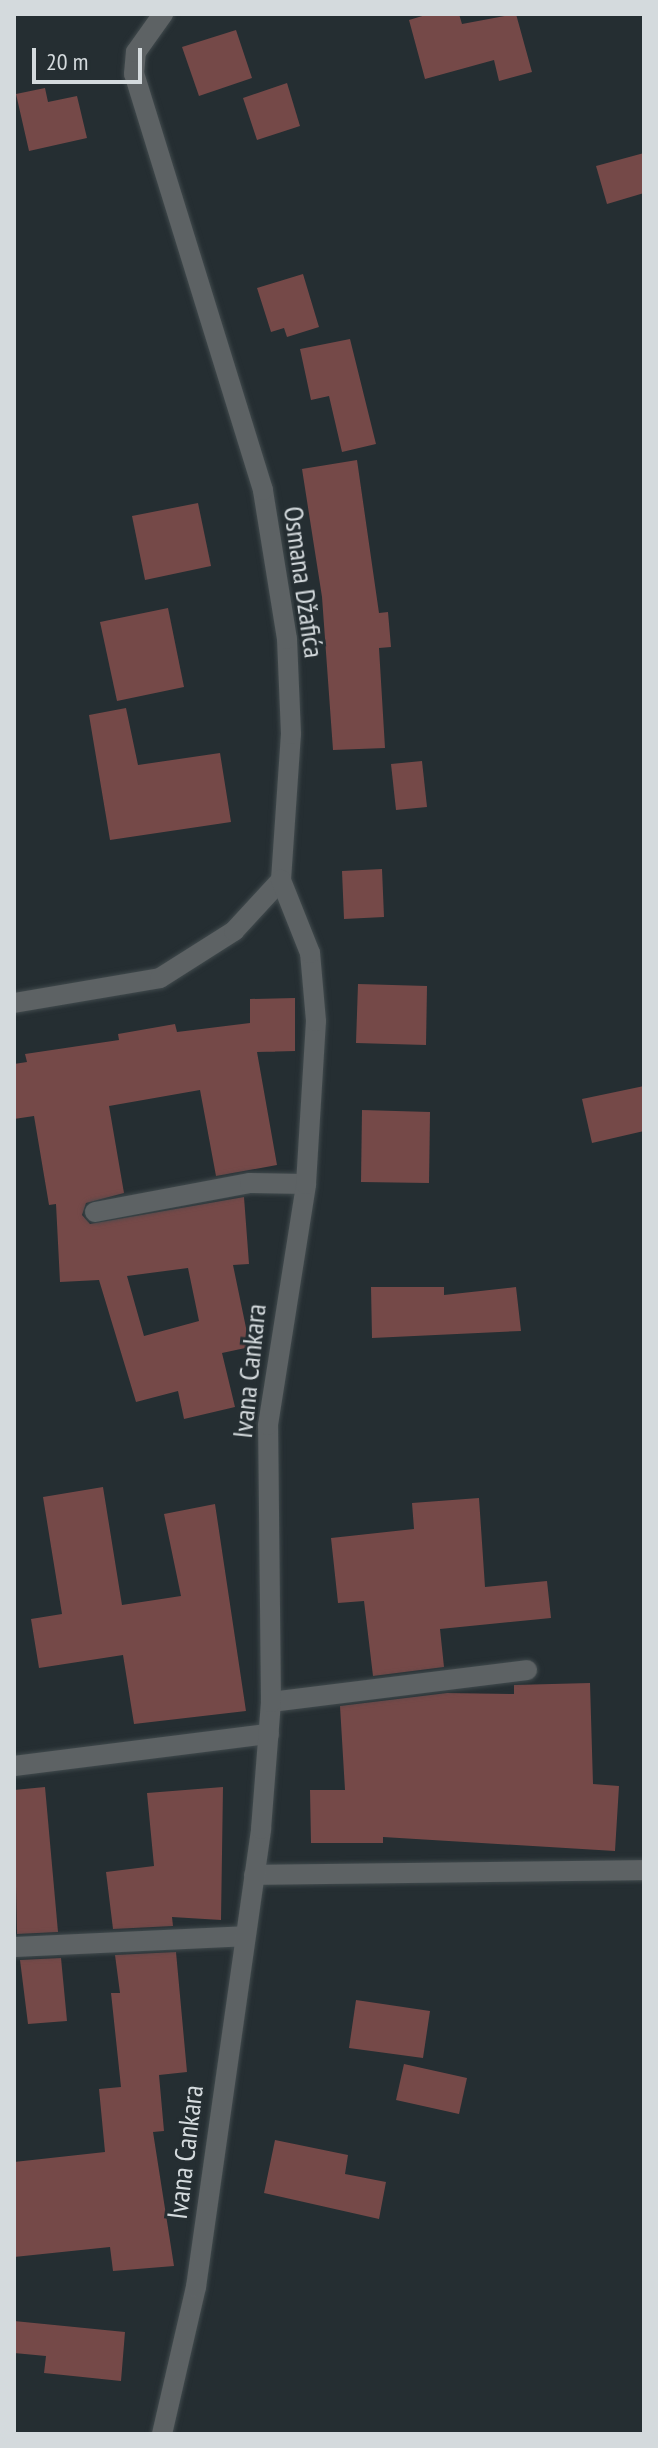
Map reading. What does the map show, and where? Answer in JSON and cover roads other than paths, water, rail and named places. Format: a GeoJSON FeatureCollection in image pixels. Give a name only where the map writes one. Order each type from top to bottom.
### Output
{"type":"FeatureCollection","features":[{"type":"Feature","properties":{"kind":"street","name":"Osmana Džafića"},"geometry":{"type":"LineString","coordinates":[[163,14],[136,52],[134,74],[263,490],[287,639],[291,734],[281,880]]}},
{"type":"Feature","properties":{"kind":"street"},"geometry":{"type":"LineString","coordinates":[[14,1003],[160,978],[234,931],[281,880]]}},
{"type":"Feature","properties":{"kind":"street","name":"Ivana Cankara"},"geometry":{"type":"LineString","coordinates":[[162,2434],[196,2287],[254,1875],[269,1734],[268,1425],[306,1184],[316,1021],[310,953],[281,880]]}},
{"type":"Feature","properties":{"kind":"street"},"geometry":{"type":"LineString","coordinates":[[95,1212],[250,1183],[306,1184]]}},
{"type":"Feature","properties":{"kind":"street"},"geometry":{"type":"LineString","coordinates":[[271,1702],[527,1670]]}},
{"type":"Feature","properties":{"kind":"street"},"geometry":{"type":"LineString","coordinates":[[14,1766],[269,1734]]}},
{"type":"Feature","properties":{"kind":"street"},"geometry":{"type":"LineString","coordinates":[[254,1875],[644,1870]]}},
{"type":"Feature","properties":{"kind":"street"},"geometry":{"type":"LineString","coordinates":[[14,1947],[245,1936]]}}]}
